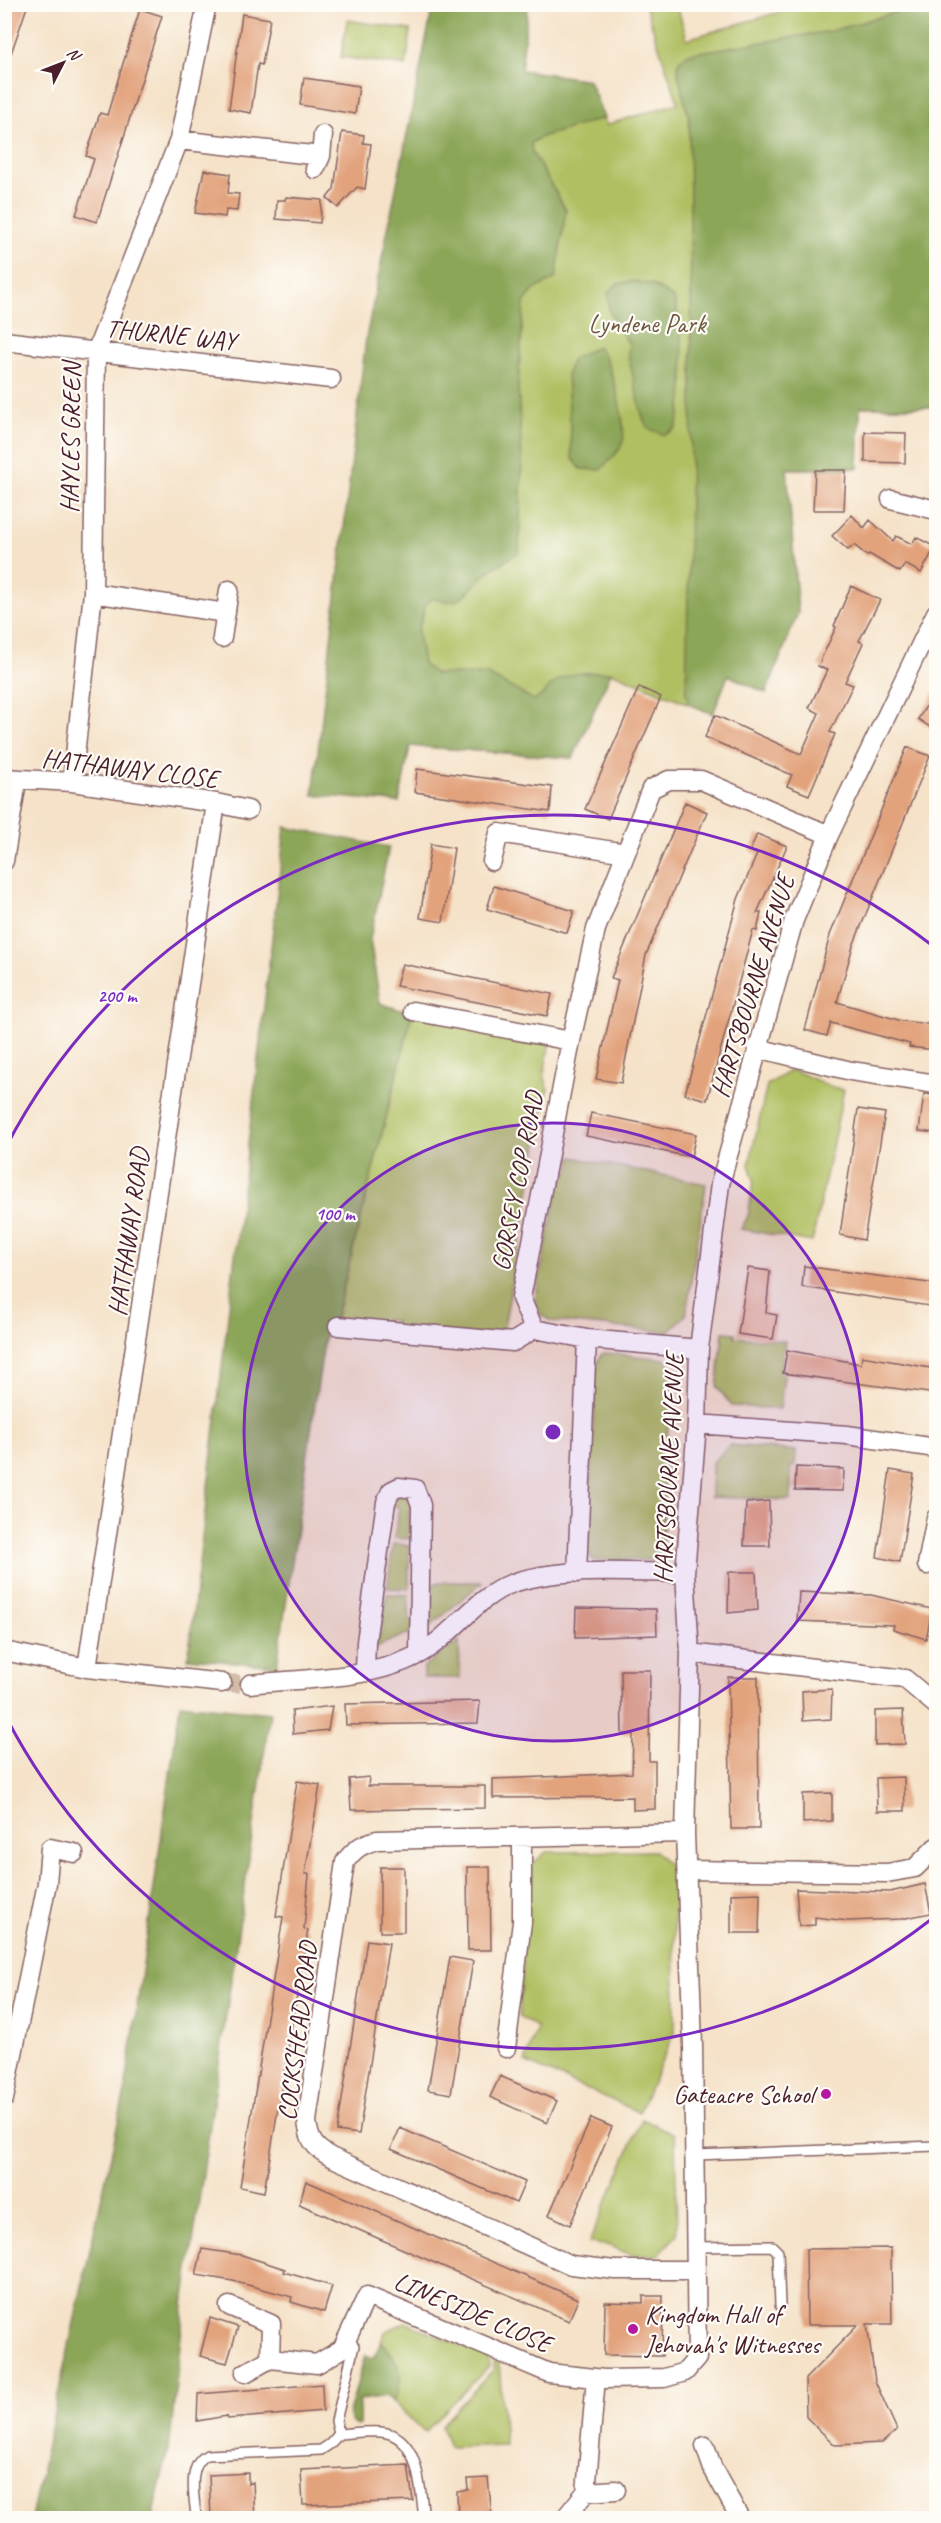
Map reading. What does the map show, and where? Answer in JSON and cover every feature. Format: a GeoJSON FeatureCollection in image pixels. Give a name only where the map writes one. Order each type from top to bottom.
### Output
{"type":"FeatureCollection","features":[{"type":"Feature","properties":{"kind":"street","name":"HAYLES GREEN"},"geometry":{"type":"LineString","coordinates":[[72,782],[93,593],[96,352],[179,140],[207,4]]}},
{"type":"Feature","properties":{"kind":"street"},"geometry":{"type":"LineString","coordinates":[[179,140],[318,163],[323,135]]}},
{"type":"Feature","properties":{"kind":"street","name":"THURNE WAY"},"geometry":{"type":"LineString","coordinates":[[4,341],[332,379]]}},
{"type":"Feature","properties":{"kind":"street"},"geometry":{"type":"LineString","coordinates":[[891,499],[936,510]]}},
{"type":"Feature","properties":{"kind":"street"},"geometry":{"type":"LineString","coordinates":[[222,638],[229,590]]}},
{"type":"Feature","properties":{"kind":"street"},"geometry":{"type":"LineString","coordinates":[[93,593],[226,613]]}},
{"type":"Feature","properties":{"kind":"street","name":"HARTSBOURNE AVENUE"},"geometry":{"type":"LineString","coordinates":[[692,2367],[698,2350],[695,2156],[685,1833],[690,1653],[685,1573],[697,1424],[699,1349],[723,1166],[794,920],[829,835],[936,616]]}},
{"type":"Feature","properties":{"kind":"street"},"geometry":{"type":"LineString","coordinates":[[4,861],[11,779]]}},
{"type":"Feature","properties":{"kind":"street","name":"HATHAWAY CLOSE"},"geometry":{"type":"LineString","coordinates":[[11,779],[72,782],[216,803],[248,810]]}},
{"type":"Feature","properties":{"kind":"street","name":"GORSEY COP ROAD"},"geometry":{"type":"LineString","coordinates":[[534,1329],[521,1298],[596,929],[651,789],[669,780],[701,780],[829,835]]}},
{"type":"Feature","properties":{"kind":"street","name":"HATHAWAY ROAD"},"geometry":{"type":"LineString","coordinates":[[87,1668],[216,803]]}},
{"type":"Feature","properties":{"kind":"street"},"geometry":{"type":"LineString","coordinates":[[492,861],[499,833],[626,853]]}},
{"type":"Feature","properties":{"kind":"street"},"geometry":{"type":"LineString","coordinates":[[413,1011],[572,1041]]}},
{"type":"Feature","properties":{"kind":"street"},"geometry":{"type":"LineString","coordinates":[[757,1047],[851,1071],[936,1084]]}},
{"type":"Feature","properties":{"kind":"street"},"geometry":{"type":"LineString","coordinates":[[338,1326],[513,1342],[534,1329],[586,1339],[699,1349]]}},
{"type":"Feature","properties":{"kind":"street"},"geometry":{"type":"LineString","coordinates":[[576,1573],[586,1339]]}},
{"type":"Feature","properties":{"kind":"street"},"geometry":{"type":"LineString","coordinates":[[697,1424],[847,1435],[936,1448]]}},
{"type":"Feature","properties":{"kind":"street"},"geometry":{"type":"LineString","coordinates":[[365,1671],[366,1642],[386,1502],[392,1491],[399,1487],[416,1489],[421,1505],[419,1654]]}},
{"type":"Feature","properties":{"kind":"street"},"geometry":{"type":"LineString","coordinates":[[927,1565],[936,1518]]}},
{"type":"Feature","properties":{"kind":"street"},"geometry":{"type":"LineString","coordinates":[[250,1684],[391,1667],[419,1654],[496,1592],[525,1580],[576,1573],[685,1573]]}},
{"type":"Feature","properties":{"kind":"street"},"geometry":{"type":"LineString","coordinates":[[4,1651],[87,1668],[222,1683]]}},
{"type":"Feature","properties":{"kind":"street"},"geometry":{"type":"LineString","coordinates":[[690,1653],[905,1679],[936,1705]]}},
{"type":"Feature","properties":{"kind":"street","name":"COCKSHEAD ROAD"},"geometry":{"type":"LineString","coordinates":[[685,1833],[377,1840],[363,1844],[352,1852],[345,1862],[308,2121],[308,2136],[316,2149],[331,2157],[570,2265],[615,2270],[695,2270]]}},
{"type":"Feature","properties":{"kind":"street"},"geometry":{"type":"LineString","coordinates":[[506,2048],[522,1922],[522,1838]]}},
{"type":"Feature","properties":{"kind":"street"},"geometry":{"type":"LineString","coordinates":[[687,1870],[887,1873],[915,1868],[936,1847]]}},
{"type":"Feature","properties":{"kind":"street"},"geometry":{"type":"LineString","coordinates":[[4,2099],[8,2063],[47,1883],[50,1848],[74,1852]]}},
{"type":"Feature","properties":{"kind":"street","name":"LINESIDE CLOSE"},"geometry":{"type":"LineString","coordinates":[[270,2359],[317,2364],[342,2349],[367,2296],[549,2373],[596,2378],[664,2378],[678,2375],[692,2367]]}},
{"type":"Feature","properties":{"kind":"street"},"geometry":{"type":"LineString","coordinates":[[229,2306],[271,2324],[270,2359],[245,2373]]}},
{"type":"Feature","properties":{"kind":"street"},"geometry":{"type":"LineString","coordinates":[[565,2518],[586,2492],[596,2378]]}},
{"type":"Feature","properties":{"kind":"street"},"geometry":{"type":"LineString","coordinates":[[705,2446],[713,2469],[741,2518]]}},
{"type":"Feature","properties":{"kind":"street"},"geometry":{"type":"LineString","coordinates":[[586,2492],[616,2490]]}},
{"type":"Feature","properties":{"kind":"lane"},"geometry":{"type":"LineString","coordinates":[[695,2156],[936,2146]]}},
{"type":"Feature","properties":{"kind":"lane"},"geometry":{"type":"LineString","coordinates":[[695,2247],[772,2246],[778,2252],[780,2305]]}},
{"type":"Feature","properties":{"kind":"lane"},"geometry":{"type":"LineString","coordinates":[[339,2433],[336,2421],[354,2346],[346,2340]]}},
{"type":"Feature","properties":{"kind":"lane"},"geometry":{"type":"LineString","coordinates":[[196,2518],[194,2470],[199,2460],[207,2455],[321,2450],[339,2433],[381,2432],[390,2434],[403,2443],[417,2467],[424,2518]]}},
{"type":"Feature","properties":{"kind":"green space"},"geometry":{"type":"Polygon","coordinates":[[[433,5],[528,5],[521,70],[589,80],[604,118],[541,137],[531,143],[532,152],[566,210],[556,278],[534,290],[524,302],[518,386],[522,460],[519,552],[491,570],[464,596],[452,601],[432,598],[426,603],[418,631],[423,664],[435,674],[486,674],[534,700],[565,677],[580,673],[611,672],[573,758],[410,746],[399,802],[313,795],[366,338],[433,5]]]}},
{"type":"Feature","properties":{"kind":"green space","name":"Lyndene Park"},"geometry":{"type":"Polygon","coordinates":[[[491,5],[528,5],[521,70],[589,80],[606,125],[678,103],[645,5],[677,5],[687,39],[803,5],[936,5],[936,407],[860,407],[858,468],[787,469],[798,613],[766,693],[728,675],[713,714],[611,672],[573,758],[410,746],[399,802],[369,800],[491,5]]]}},
{"type":"Feature","properties":{"kind":"green space"},"geometry":{"type":"Polygon","coordinates":[[[920,5],[936,5],[936,407],[860,407],[858,468],[787,469],[798,613],[766,693],[728,675],[713,714],[687,703],[689,697],[686,696],[692,397],[689,119],[678,74],[678,63],[686,55],[693,53],[831,31],[920,5]]]}},
{"type":"Feature","properties":{"kind":"green space"},"geometry":{"type":"Polygon","coordinates":[[[347,20],[411,30],[406,66],[341,57],[347,20]]]}},
{"type":"Feature","properties":{"kind":"green space"},"geometry":{"type":"Polygon","coordinates":[[[633,281],[653,285],[674,298],[677,312],[682,345],[682,398],[676,428],[665,435],[649,429],[643,419],[628,355],[629,344],[609,311],[608,293],[617,284],[633,281]]]}},
{"type":"Feature","properties":{"kind":"green space"},"geometry":{"type":"Polygon","coordinates":[[[597,347],[612,376],[622,421],[623,441],[617,452],[600,470],[581,469],[572,458],[567,374],[572,359],[597,347]]]}},
{"type":"Feature","properties":{"kind":"green space"},"geometry":{"type":"Polygon","coordinates":[[[285,827],[389,847],[370,939],[380,1003],[412,1014],[335,1320],[326,1328],[277,1666],[188,1658],[285,827]]]}},
{"type":"Feature","properties":{"kind":"green space"},"geometry":{"type":"Polygon","coordinates":[[[412,1014],[550,1041],[544,1074],[548,1089],[502,1337],[395,1328],[395,1321],[385,1320],[384,1327],[335,1320],[412,1014]]]}},
{"type":"Feature","properties":{"kind":"green space"},"geometry":{"type":"Polygon","coordinates":[[[791,1070],[844,1090],[812,1242],[741,1229],[748,1216],[754,1180],[749,1165],[767,1085],[791,1070]]]}},
{"type":"Feature","properties":{"kind":"green space"},"geometry":{"type":"Polygon","coordinates":[[[572,1157],[706,1184],[686,1315],[668,1332],[551,1321],[541,1315],[535,1300],[558,1186],[567,1175],[572,1157]]]}},
{"type":"Feature","properties":{"kind":"green space"},"geometry":{"type":"Polygon","coordinates":[[[723,1332],[735,1333],[735,1337],[785,1341],[780,1374],[784,1375],[780,1409],[732,1406],[717,1387],[723,1332]]]}},
{"type":"Feature","properties":{"kind":"green space"},"geometry":{"type":"Polygon","coordinates":[[[602,1354],[664,1359],[673,1368],[665,1463],[662,1552],[654,1560],[592,1560],[587,1549],[596,1365],[602,1354]]]}},
{"type":"Feature","properties":{"kind":"green space"},"geometry":{"type":"Polygon","coordinates":[[[730,1445],[796,1451],[795,1465],[791,1466],[791,1500],[711,1497],[712,1463],[730,1445]]]}},
{"type":"Feature","properties":{"kind":"green space"},"geometry":{"type":"Polygon","coordinates":[[[408,1495],[416,1509],[409,1510],[409,1539],[394,1538],[399,1507],[391,1505],[397,1496],[408,1495]]]}},
{"type":"Feature","properties":{"kind":"green space"},"geometry":{"type":"Polygon","coordinates":[[[393,1544],[409,1545],[409,1589],[387,1588],[393,1544]]]}},
{"type":"Feature","properties":{"kind":"green space"},"geometry":{"type":"Polygon","coordinates":[[[439,1582],[482,1582],[429,1627],[428,1587],[439,1582]]]}},
{"type":"Feature","properties":{"kind":"green space"},"geometry":{"type":"Polygon","coordinates":[[[387,1594],[408,1595],[410,1621],[417,1621],[410,1633],[373,1648],[372,1635],[380,1636],[387,1594]]]}},
{"type":"Feature","properties":{"kind":"green space"},"geometry":{"type":"Polygon","coordinates":[[[459,1641],[460,1678],[424,1678],[424,1667],[459,1641]]]}},
{"type":"Feature","properties":{"kind":"green space"},"geometry":{"type":"Polygon","coordinates":[[[180,1704],[270,1713],[185,2297],[170,2442],[152,2518],[31,2518],[125,2091],[180,1704]]]}},
{"type":"Feature","properties":{"kind":"green space"},"geometry":{"type":"Polygon","coordinates":[[[655,1851],[674,1870],[675,2032],[639,2112],[525,2062],[537,2028],[519,2016],[530,1866],[546,1852],[655,1851]]]}},
{"type":"Feature","properties":{"kind":"green space"},"geometry":{"type":"Polygon","coordinates":[[[642,2119],[675,2134],[677,2235],[658,2255],[631,2255],[611,2246],[589,2243],[642,2119]]]}},
{"type":"Feature","properties":{"kind":"green space"},"geometry":{"type":"Polygon","coordinates":[[[405,2322],[488,2357],[489,2366],[425,2432],[386,2396],[359,2400],[359,2425],[353,2424],[349,2414],[365,2356],[374,2358],[385,2332],[405,2322]]]}},
{"type":"Feature","properties":{"kind":"green space"},"geometry":{"type":"Polygon","coordinates":[[[381,2342],[397,2363],[400,2378],[397,2394],[393,2402],[386,2396],[359,2400],[359,2425],[356,2426],[350,2420],[349,2414],[365,2356],[374,2358],[381,2342]]]}},
{"type":"Feature","properties":{"kind":"green space"},"geometry":{"type":"Polygon","coordinates":[[[494,2361],[499,2362],[505,2445],[449,2447],[441,2426],[494,2369],[494,2361]]]}},
{"type":"Feature","properties":{"kind":"building"},"geometry":{"type":"Polygon","coordinates":[[[4,4],[28,4],[7,65],[4,64],[4,4]]]}},
{"type":"Feature","properties":{"kind":"building"},"geometry":{"type":"Polygon","coordinates":[[[140,9],[162,16],[97,222],[76,215],[94,159],[86,156],[100,113],[107,115],[140,9]]]}},
{"type":"Feature","properties":{"kind":"building"},"geometry":{"type":"Polygon","coordinates":[[[242,14],[270,19],[262,65],[258,64],[251,113],[229,109],[242,14]]]}},
{"type":"Feature","properties":{"kind":"building"},"geometry":{"type":"Polygon","coordinates":[[[304,78],[359,86],[355,114],[300,105],[304,78]]]}},
{"type":"Feature","properties":{"kind":"building"},"geometry":{"type":"Polygon","coordinates":[[[342,132],[364,135],[363,143],[371,144],[365,189],[357,187],[338,208],[327,198],[334,189],[342,132]]]}},
{"type":"Feature","properties":{"kind":"building"},"geometry":{"type":"Polygon","coordinates":[[[204,170],[230,174],[228,193],[239,194],[237,211],[226,210],[225,217],[195,213],[204,170]]]}},
{"type":"Feature","properties":{"kind":"building"},"geometry":{"type":"Polygon","coordinates":[[[286,197],[322,200],[320,223],[276,219],[277,200],[285,200],[286,197]]]}},
{"type":"Feature","properties":{"kind":"building"},"geometry":{"type":"Polygon","coordinates":[[[865,432],[906,433],[905,463],[865,462],[865,432]]]}},
{"type":"Feature","properties":{"kind":"building"},"geometry":{"type":"Polygon","coordinates":[[[815,470],[846,470],[844,510],[813,510],[815,470]]]}},
{"type":"Feature","properties":{"kind":"building"},"geometry":{"type":"Polygon","coordinates":[[[852,515],[864,528],[870,520],[893,541],[896,536],[912,544],[916,537],[935,547],[921,573],[905,564],[900,572],[869,554],[867,556],[854,545],[848,550],[832,536],[852,515]]]}},
{"type":"Feature","properties":{"kind":"building"},"geometry":{"type":"Polygon","coordinates":[[[851,586],[880,600],[859,641],[863,643],[845,682],[853,685],[830,732],[835,734],[809,795],[787,786],[792,775],[705,737],[715,715],[801,754],[819,713],[809,708],[827,670],[818,666],[851,586]]]}},
{"type":"Feature","properties":{"kind":"building"},"geometry":{"type":"Polygon","coordinates":[[[639,687],[661,697],[608,819],[585,809],[639,687]]]}},
{"type":"Feature","properties":{"kind":"building"},"geometry":{"type":"Polygon","coordinates":[[[936,690],[936,731],[918,719],[936,690]]]}},
{"type":"Feature","properties":{"kind":"building"},"geometry":{"type":"Polygon","coordinates":[[[907,747],[930,756],[853,946],[837,1002],[902,1021],[936,1025],[936,1050],[909,1047],[910,1044],[831,1023],[827,1036],[805,1030],[830,935],[907,747]]]}},
{"type":"Feature","properties":{"kind":"building"},"geometry":{"type":"Polygon","coordinates":[[[417,769],[552,787],[550,812],[415,792],[417,769]]]}},
{"type":"Feature","properties":{"kind":"building"},"geometry":{"type":"Polygon","coordinates":[[[685,802],[707,812],[646,955],[621,1083],[596,1079],[618,980],[611,978],[685,802]]]}},
{"type":"Feature","properties":{"kind":"building"},"geometry":{"type":"Polygon","coordinates":[[[757,834],[787,846],[757,913],[761,913],[757,931],[753,930],[707,1100],[685,1094],[738,899],[757,854],[750,851],[757,834]]]}},
{"type":"Feature","properties":{"kind":"building"},"geometry":{"type":"Polygon","coordinates":[[[431,844],[454,848],[443,922],[420,918],[431,844]]]}},
{"type":"Feature","properties":{"kind":"building"},"geometry":{"type":"Polygon","coordinates":[[[494,886],[574,911],[567,933],[487,909],[494,886]]]}},
{"type":"Feature","properties":{"kind":"building"},"geometry":{"type":"Polygon","coordinates":[[[402,964],[552,994],[547,1016],[396,986],[402,964]]]}},
{"type":"Feature","properties":{"kind":"building"},"geometry":{"type":"Polygon","coordinates":[[[924,1094],[936,1095],[936,1133],[919,1131],[924,1094]]]}},
{"type":"Feature","properties":{"kind":"building"},"geometry":{"type":"Polygon","coordinates":[[[858,1109],[885,1113],[864,1240],[840,1235],[858,1109]]]}},
{"type":"Feature","properties":{"kind":"building"},"geometry":{"type":"Polygon","coordinates":[[[591,1113],[696,1134],[691,1157],[586,1136],[591,1113]]]}},
{"type":"Feature","properties":{"kind":"building"},"geometry":{"type":"Polygon","coordinates":[[[804,1266],[936,1284],[936,1307],[802,1287],[804,1266]]]}},
{"type":"Feature","properties":{"kind":"building"},"geometry":{"type":"Polygon","coordinates":[[[748,1268],[770,1271],[766,1313],[777,1315],[773,1339],[738,1334],[748,1268]]]}},
{"type":"Feature","properties":{"kind":"building"},"geometry":{"type":"Polygon","coordinates":[[[787,1350],[861,1364],[862,1356],[936,1369],[936,1394],[783,1373],[787,1350]]]}},
{"type":"Feature","properties":{"kind":"building"},"geometry":{"type":"Polygon","coordinates":[[[796,1467],[844,1469],[843,1491],[795,1490],[796,1467]]]}},
{"type":"Feature","properties":{"kind":"building"},"geometry":{"type":"Polygon","coordinates":[[[890,1470],[914,1474],[900,1562],[877,1557],[890,1470]]]}},
{"type":"Feature","properties":{"kind":"building"},"geometry":{"type":"Polygon","coordinates":[[[769,1501],[770,1546],[744,1546],[746,1503],[769,1501]]]}},
{"type":"Feature","properties":{"kind":"building"},"geometry":{"type":"Polygon","coordinates":[[[729,1572],[756,1572],[758,1610],[728,1613],[729,1572]]]}},
{"type":"Feature","properties":{"kind":"building"},"geometry":{"type":"Polygon","coordinates":[[[799,1592],[871,1595],[932,1609],[926,1639],[893,1629],[894,1625],[797,1621],[799,1592]]]}},
{"type":"Feature","properties":{"kind":"building"},"geometry":{"type":"Polygon","coordinates":[[[576,1608],[656,1609],[657,1635],[575,1638],[576,1608]]]}},
{"type":"Feature","properties":{"kind":"building"},"geometry":{"type":"Polygon","coordinates":[[[621,1670],[650,1670],[649,1761],[655,1761],[655,1809],[633,1810],[633,1797],[493,1798],[493,1779],[632,1773],[633,1734],[622,1734],[621,1670]]]}},
{"type":"Feature","properties":{"kind":"building"},"geometry":{"type":"Polygon","coordinates":[[[728,1677],[758,1677],[759,1829],[731,1829],[728,1677]]]}},
{"type":"Feature","properties":{"kind":"building"},"geometry":{"type":"Polygon","coordinates":[[[832,1689],[831,1719],[803,1721],[802,1691],[832,1689]]]}},
{"type":"Feature","properties":{"kind":"building"},"geometry":{"type":"Polygon","coordinates":[[[480,1701],[478,1723],[346,1725],[345,1704],[480,1701]]]}},
{"type":"Feature","properties":{"kind":"building"},"geometry":{"type":"Polygon","coordinates":[[[332,1706],[328,1730],[293,1734],[292,1711],[332,1706]]]}},
{"type":"Feature","properties":{"kind":"building"},"geometry":{"type":"Polygon","coordinates":[[[903,1710],[905,1744],[875,1745],[875,1711],[903,1710]]]}},
{"type":"Feature","properties":{"kind":"building"},"geometry":{"type":"Polygon","coordinates":[[[369,1777],[368,1786],[485,1786],[485,1808],[351,1810],[349,1779],[369,1777]]]}},
{"type":"Feature","properties":{"kind":"building"},"geometry":{"type":"Polygon","coordinates":[[[904,1777],[905,1811],[877,1811],[876,1778],[904,1777]]]}},
{"type":"Feature","properties":{"kind":"building"},"geometry":{"type":"Polygon","coordinates":[[[297,1781],[320,1785],[305,1874],[309,1874],[304,1929],[308,1930],[264,2192],[240,2187],[283,1917],[276,1916],[297,1781]]]}},
{"type":"Feature","properties":{"kind":"building"},"geometry":{"type":"Polygon","coordinates":[[[832,1793],[832,1821],[803,1823],[803,1794],[832,1793]]]}},
{"type":"Feature","properties":{"kind":"building"},"geometry":{"type":"Polygon","coordinates":[[[380,1867],[404,1867],[404,1932],[380,1932],[380,1867]]]}},
{"type":"Feature","properties":{"kind":"building"},"geometry":{"type":"Polygon","coordinates":[[[467,1867],[490,1867],[491,1950],[468,1950],[467,1867]]]}},
{"type":"Feature","properties":{"kind":"building"},"geometry":{"type":"Polygon","coordinates":[[[925,1884],[931,1913],[901,1919],[848,1921],[815,1917],[815,1925],[799,1926],[796,1889],[890,1892],[925,1884]]]}},
{"type":"Feature","properties":{"kind":"building"},"geometry":{"type":"Polygon","coordinates":[[[760,1893],[759,1933],[731,1933],[731,1894],[760,1893]]]}},
{"type":"Feature","properties":{"kind":"building"},"geometry":{"type":"Polygon","coordinates":[[[367,1940],[389,1943],[359,2134],[337,2131],[367,1940]]]}},
{"type":"Feature","properties":{"kind":"building"},"geometry":{"type":"Polygon","coordinates":[[[450,1957],[473,1961],[451,2094],[428,2090],[450,1957]]]}},
{"type":"Feature","properties":{"kind":"building"},"geometry":{"type":"Polygon","coordinates":[[[500,2076],[557,2101],[547,2123],[490,2097],[500,2076]]]}},
{"type":"Feature","properties":{"kind":"building"},"geometry":{"type":"Polygon","coordinates":[[[591,2118],[612,2127],[570,2225],[549,2215],[591,2118]]]}},
{"type":"Feature","properties":{"kind":"building"},"geometry":{"type":"Polygon","coordinates":[[[400,2128],[525,2182],[516,2203],[391,2149],[400,2128]]]}},
{"type":"Feature","properties":{"kind":"building"},"geometry":{"type":"Polygon","coordinates":[[[306,2181],[578,2299],[569,2321],[299,2204],[306,2181]]]}},
{"type":"Feature","properties":{"kind":"building"},"geometry":{"type":"Polygon","coordinates":[[[891,2248],[892,2324],[867,2324],[875,2381],[897,2430],[882,2443],[835,2445],[806,2417],[805,2379],[858,2325],[807,2325],[806,2249],[891,2248]]]}},
{"type":"Feature","properties":{"kind":"building"},"geometry":{"type":"Polygon","coordinates":[[[202,2249],[242,2255],[285,2269],[284,2272],[332,2286],[324,2312],[291,2302],[292,2297],[233,2281],[196,2275],[202,2249]]]}},
{"type":"Feature","properties":{"kind":"building","name":"Kingdom Hall of Jehovah's Witnesses"},"geometry":{"type":"Polygon","coordinates":[[[643,2296],[663,2296],[662,2356],[604,2355],[605,2302],[643,2303],[643,2296]]]}},
{"type":"Feature","properties":{"kind":"building"},"geometry":{"type":"Polygon","coordinates":[[[210,2318],[238,2327],[227,2363],[200,2356],[210,2318]]]}},
{"type":"Feature","properties":{"kind":"building"},"geometry":{"type":"Polygon","coordinates":[[[322,2384],[323,2411],[227,2419],[226,2416],[197,2421],[198,2394],[322,2384]]]}},
{"type":"Feature","properties":{"kind":"building"},"geometry":{"type":"Polygon","coordinates":[[[408,2465],[413,2501],[303,2505],[301,2470],[408,2465]]]}},
{"type":"Feature","properties":{"kind":"building"},"geometry":{"type":"Polygon","coordinates":[[[248,2473],[248,2484],[253,2482],[255,2518],[211,2518],[209,2475],[248,2473]]]}},
{"type":"Feature","properties":{"kind":"building"},"geometry":{"type":"Polygon","coordinates":[[[488,2478],[492,2516],[458,2518],[457,2492],[468,2490],[467,2479],[488,2478]]]}},
{"type":"Feature","properties":{"kind":"tunnel"},"geometry":{"type":"LineString","coordinates":[[222,1683],[250,1684]]}},
{"type":"Feature","properties":{"kind":"place","name":"Gateacre School"},"geometry":{"type":"Point","coordinates":[826,2094]}},
{"type":"Feature","properties":{"kind":"place","name":"Kingdom Hall of Jehovah's Witnesses"},"geometry":{"type":"Point","coordinates":[633,2329]}}]}
